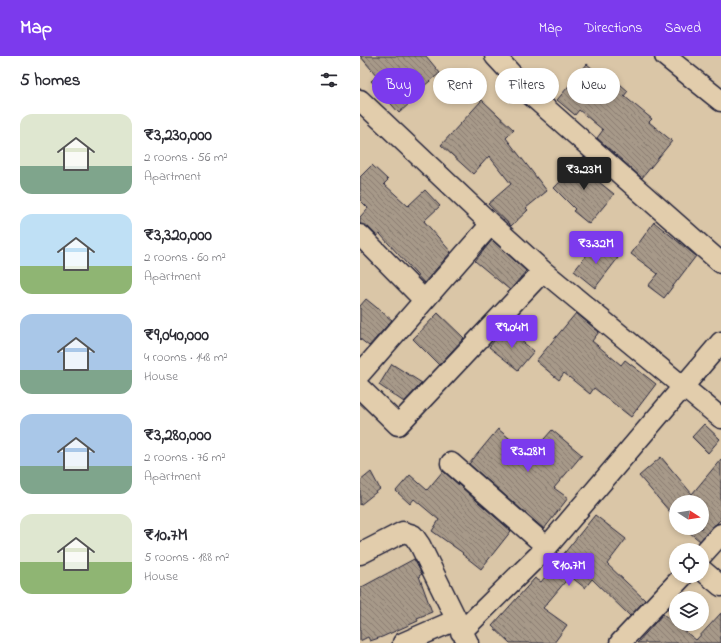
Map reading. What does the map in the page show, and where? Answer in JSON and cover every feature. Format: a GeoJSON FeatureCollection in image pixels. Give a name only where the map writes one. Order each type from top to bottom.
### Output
{"type":"FeatureCollection","features":[{"type":"Feature","properties":{"kind":"street"},"geometry":{"type":"LineString","coordinates":[[495,56],[532,96],[721,262]]}},
{"type":"Feature","properties":{"kind":"street"},"geometry":{"type":"LineString","coordinates":[[665,56],[721,101]]}},
{"type":"Feature","properties":{"kind":"street"},"geometry":{"type":"LineString","coordinates":[[360,100],[543,271],[721,418]]}},
{"type":"Feature","properties":{"kind":"street"},"geometry":{"type":"LineString","coordinates":[[360,374],[491,224]]}},
{"type":"Feature","properties":{"kind":"street"},"geometry":{"type":"LineString","coordinates":[[360,235],[424,300]]}},
{"type":"Feature","properties":{"kind":"street"},"geometry":{"type":"LineString","coordinates":[[360,388],[398,425],[543,271]]}},
{"type":"Feature","properties":{"kind":"street"},"geometry":{"type":"LineString","coordinates":[[403,643],[462,632],[547,547],[721,342]]}},
{"type":"Feature","properties":{"kind":"street"},"geometry":{"type":"LineString","coordinates":[[451,463],[547,547]]}},
{"type":"Feature","properties":{"kind":"street"},"geometry":{"type":"LineString","coordinates":[[360,554],[403,532],[413,535],[420,545],[462,632]]}},
{"type":"Feature","properties":{"kind":"street"},"geometry":{"type":"LineString","coordinates":[[709,547],[721,534]]}},
{"type":"Feature","properties":{"kind":"street"},"geometry":{"type":"LineString","coordinates":[[709,576],[721,586]]}},
{"type":"Feature","properties":{"kind":"street"},"geometry":{"type":"LineString","coordinates":[[620,643],[676,583]]}},
{"type":"Feature","properties":{"kind":"building"},"geometry":{"type":"Polygon","coordinates":[[[360,56],[426,56],[436,68],[433,68],[433,79],[425,85],[425,68],[372,68],[372,70],[360,56]]]}},
{"type":"Feature","properties":{"kind":"building"},"geometry":{"type":"Polygon","coordinates":[[[587,64],[592,68],[584,68],[587,64]]]}},
{"type":"Feature","properties":{"kind":"building"},"geometry":{"type":"Polygon","coordinates":[[[620,84],[628,91],[624,96],[652,119],[649,122],[672,141],[642,178],[597,138],[603,130],[579,110],[575,115],[559,102],[559,98],[567,88],[567,104],[620,104],[620,84]]]}},
{"type":"Feature","properties":{"kind":"building"},"geometry":{"type":"Polygon","coordinates":[[[391,104],[409,104],[399,113],[391,104]]]}},
{"type":"Feature","properties":{"kind":"building"},"geometry":{"type":"Polygon","coordinates":[[[478,104],[486,104],[514,130],[506,138],[547,191],[526,208],[528,210],[511,226],[488,204],[511,184],[489,156],[473,174],[441,145],[478,104]]]}},
{"type":"Feature","properties":{"kind":"building"},"geometry":{"type":"Polygon","coordinates":[[[584,157],[600,171],[594,178],[614,194],[589,224],[573,211],[575,209],[554,188],[584,157]]]}},
{"type":"Feature","properties":{"kind":"building"},"geometry":{"type":"Polygon","coordinates":[[[372,165],[388,180],[384,184],[408,206],[425,190],[440,206],[424,221],[451,252],[424,283],[380,234],[377,236],[368,227],[360,224],[360,217],[368,208],[360,200],[360,177],[372,165]]]}},
{"type":"Feature","properties":{"kind":"building"},"geometry":{"type":"Polygon","coordinates":[[[654,222],[696,256],[664,298],[648,286],[658,274],[631,254],[654,222]]]}},
{"type":"Feature","properties":{"kind":"building"},"geometry":{"type":"Polygon","coordinates":[[[492,240],[526,271],[510,290],[475,261],[492,240]]]}},
{"type":"Feature","properties":{"kind":"building"},"geometry":{"type":"Polygon","coordinates":[[[598,241],[618,258],[595,288],[574,271],[598,241]]]}},
{"type":"Feature","properties":{"kind":"building"},"geometry":{"type":"Polygon","coordinates":[[[366,299],[392,320],[369,346],[360,339],[360,306],[366,299]]]}},
{"type":"Feature","properties":{"kind":"building"},"geometry":{"type":"Polygon","coordinates":[[[438,313],[464,338],[439,365],[413,339],[438,313]]]}},
{"type":"Feature","properties":{"kind":"building"},"geometry":{"type":"Polygon","coordinates":[[[576,313],[599,332],[592,341],[621,365],[625,360],[656,384],[631,417],[594,388],[590,394],[564,373],[559,380],[536,361],[576,313]]]}},
{"type":"Feature","properties":{"kind":"building"},"geometry":{"type":"Polygon","coordinates":[[[505,328],[534,351],[518,370],[489,347],[505,328]]]}},
{"type":"Feature","properties":{"kind":"building"},"geometry":{"type":"Polygon","coordinates":[[[392,364],[422,383],[404,402],[379,385],[392,364]]]}},
{"type":"Feature","properties":{"kind":"building"},"geometry":{"type":"Polygon","coordinates":[[[704,424],[720,439],[708,453],[692,437],[704,424]]]}},
{"type":"Feature","properties":{"kind":"building"},"geometry":{"type":"Polygon","coordinates":[[[498,429],[530,455],[552,430],[582,455],[554,488],[568,498],[544,529],[469,464],[498,429]]]}},
{"type":"Feature","properties":{"kind":"building"},"geometry":{"type":"Polygon","coordinates":[[[661,457],[692,494],[721,459],[721,519],[709,532],[709,495],[669,495],[669,511],[639,476],[661,457]]]}},
{"type":"Feature","properties":{"kind":"building"},"geometry":{"type":"Polygon","coordinates":[[[443,471],[511,531],[481,569],[462,554],[463,553],[432,531],[439,520],[414,499],[410,504],[396,491],[410,475],[427,490],[443,471]]]}},
{"type":"Feature","properties":{"kind":"building"},"geometry":{"type":"Polygon","coordinates":[[[371,472],[380,489],[360,505],[360,481],[371,472]]]}},
{"type":"Feature","properties":{"kind":"building"},"geometry":{"type":"Polygon","coordinates":[[[595,515],[626,539],[607,564],[645,600],[630,616],[592,579],[585,588],[570,576],[543,608],[567,625],[554,643],[510,643],[492,626],[535,578],[541,582],[595,515]]]}},
{"type":"Feature","properties":{"kind":"building"},"geometry":{"type":"Polygon","coordinates":[[[693,535],[706,535],[700,541],[693,535]]]}},
{"type":"Feature","properties":{"kind":"building"},"geometry":{"type":"Polygon","coordinates":[[[414,559],[422,574],[419,576],[432,612],[417,618],[418,621],[382,637],[370,641],[368,637],[360,641],[360,588],[414,559]]]}},
{"type":"Feature","properties":{"kind":"building"},"geometry":{"type":"Polygon","coordinates":[[[721,613],[721,643],[637,643],[663,614],[669,619],[669,631],[685,631],[696,640],[704,631],[709,631],[709,626],[721,613]]]}}]}
